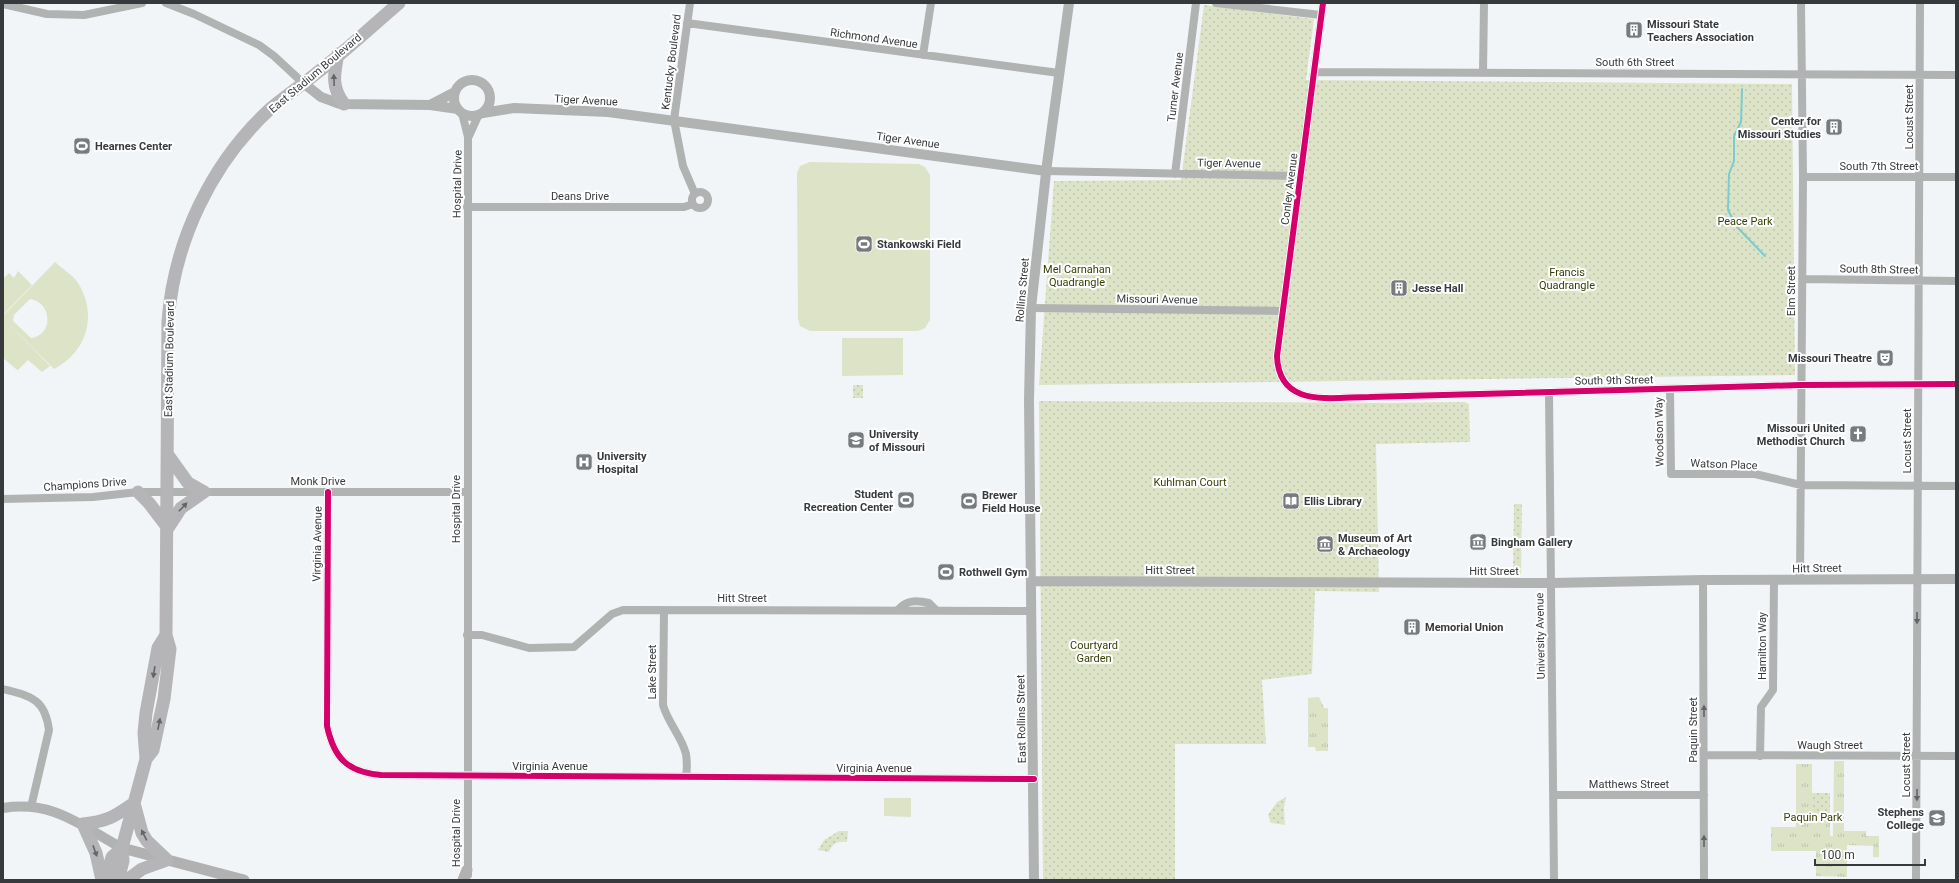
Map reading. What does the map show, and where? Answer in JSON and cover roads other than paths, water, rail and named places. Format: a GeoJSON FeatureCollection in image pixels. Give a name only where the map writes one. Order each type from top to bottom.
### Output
{"type":"FeatureCollection","features":[{"type":"Feature","properties":{"kind":"main road","name":"East Stadium Boulevard"},"geometry":{"type":"LineString","coordinates":[[118,880],[123,861],[122,848],[146,759],[144,733],[146,713],[158,648],[166,635],[170,298],[184,242],[202,201],[225,162],[262,118],[302,82],[318,72],[399,3]]}},
{"type":"Feature","properties":{"kind":"main road"},"geometry":{"type":"LineString","coordinates":[[338,54],[334,82],[338,95],[344,104]]}},
{"type":"Feature","properties":{"kind":"main road"},"geometry":{"type":"LineString","coordinates":[[138,492],[149,503],[168,528],[181,508],[204,492],[188,483],[168,455]]}},
{"type":"Feature","properties":{"kind":"main road"},"geometry":{"type":"LineString","coordinates":[[102,880],[96,853],[83,824],[105,822],[112,819],[134,803],[142,833],[147,841],[167,860]]}},
{"type":"Feature","properties":{"kind":"main road","name":"East Stadium Boulevard"},"geometry":{"type":"LineString","coordinates":[[106,880],[112,857],[122,848]]}},
{"type":"Feature","properties":{"kind":"main road"},"geometry":{"type":"LineString","coordinates":[[122,848],[244,880]]}},
{"type":"Feature","properties":{"kind":"main road"},"geometry":{"type":"LineString","coordinates":[[126,880],[142,869],[167,860]]}},
{"type":"Feature","properties":{"kind":"street"},"geometry":{"type":"LineString","coordinates":[[3,4],[47,14],[84,15],[142,3]]}},
{"type":"Feature","properties":{"kind":"street"},"geometry":{"type":"LineString","coordinates":[[166,3],[194,14],[259,45],[274,56],[302,82],[330,101],[344,104],[430,106],[460,111],[467,116],[481,114],[490,102],[491,96],[485,85],[474,80],[462,83],[455,92],[430,106]]}},
{"type":"Feature","properties":{"kind":"street","name":"Kentucky Boulevard"},"geometry":{"type":"LineString","coordinates":[[690,3],[674,120],[683,166],[695,194]]}},
{"type":"Feature","properties":{"kind":"street"},"geometry":{"type":"LineString","coordinates":[[923,55],[931,3]]}},
{"type":"Feature","properties":{"kind":"street","name":"Rollins Street"},"geometry":{"type":"LineString","coordinates":[[1031,581],[1029,400],[1031,308],[1046,171],[1069,3]]}},
{"type":"Feature","properties":{"kind":"street","name":"Turner Avenue"},"geometry":{"type":"LineString","coordinates":[[1175,174],[1196,3]]}},
{"type":"Feature","properties":{"kind":"street"},"geometry":{"type":"LineString","coordinates":[[1216,3],[1321,15]]}},
{"type":"Feature","properties":{"kind":"street","name":"Conley Avenue"},"geometry":{"type":"LineString","coordinates":[[1281,377],[1277,356],[1323,3]]}},
{"type":"Feature","properties":{"kind":"street"},"geometry":{"type":"LineString","coordinates":[[1483,73],[1484,3]]}},
{"type":"Feature","properties":{"kind":"street","name":"Elm Street"},"geometry":{"type":"LineString","coordinates":[[1800,580],[1803,177],[1801,3]]}},
{"type":"Feature","properties":{"kind":"street","name":"Locust Street"},"geometry":{"type":"LineString","coordinates":[[1916,880],[1918,756],[1917,486],[1920,280],[1920,3]]}},
{"type":"Feature","properties":{"kind":"street","name":"Richmond Avenue"},"geometry":{"type":"LineString","coordinates":[[687,23],[1059,73]]}},
{"type":"Feature","properties":{"kind":"street","name":"South 6th Street"},"geometry":{"type":"LineString","coordinates":[[1314,72],[1956,75]]}},
{"type":"Feature","properties":{"kind":"street"},"geometry":{"type":"LineString","coordinates":[[455,92],[454,98],[460,111]]}},
{"type":"Feature","properties":{"kind":"street","name":"Tiger Avenue"},"geometry":{"type":"LineString","coordinates":[[491,96],[514,108]]}},
{"type":"Feature","properties":{"kind":"street","name":"Tiger Avenue"},"geometry":{"type":"LineString","coordinates":[[481,114],[514,108],[608,112],[1046,171],[1301,176]]}},
{"type":"Feature","properties":{"kind":"street","name":"Hospital Drive"},"geometry":{"type":"LineString","coordinates":[[460,111],[468,137],[467,878]]}},
{"type":"Feature","properties":{"kind":"street","name":"Hospital Drive"},"geometry":{"type":"LineString","coordinates":[[468,137],[474,123],[481,114]]}},
{"type":"Feature","properties":{"kind":"street","name":"South 7th Street"},"geometry":{"type":"LineString","coordinates":[[1803,177],[1956,177]]}},
{"type":"Feature","properties":{"kind":"street"},"geometry":{"type":"LineString","coordinates":[[699,192],[704,193],[707,196],[708,202],[705,206],[700,208],[693,204],[692,199],[695,194],[699,192]]}},
{"type":"Feature","properties":{"kind":"street","name":"Deans Drive"},"geometry":{"type":"LineString","coordinates":[[467,207],[684,207],[693,204]]}},
{"type":"Feature","properties":{"kind":"street","name":"South 8th Street"},"geometry":{"type":"LineString","coordinates":[[1802,279],[1956,281]]}},
{"type":"Feature","properties":{"kind":"street","name":"Missouri Avenue"},"geometry":{"type":"LineString","coordinates":[[1031,308],[1283,311]]}},
{"type":"Feature","properties":{"kind":"street","name":"South 9th Street"},"geometry":{"type":"LineString","coordinates":[[1281,377],[1288,387],[1299,395],[1309,397],[1801,385],[1956,384]]}},
{"type":"Feature","properties":{"kind":"street","name":"Woodson Way"},"geometry":{"type":"LineString","coordinates":[[1670,389],[1671,474]]}},
{"type":"Feature","properties":{"kind":"street","name":"University Avenue"},"geometry":{"type":"LineString","coordinates":[[1549,392],[1554,880]]}},
{"type":"Feature","properties":{"kind":"street","name":"Watson Place"},"geometry":{"type":"LineString","coordinates":[[1671,474],[1755,474],[1801,485],[1956,486]]}},
{"type":"Feature","properties":{"kind":"street","name":"Monk Drive"},"geometry":{"type":"LineString","coordinates":[[168,491],[467,492]]}},
{"type":"Feature","properties":{"kind":"street","name":"Champions Drive"},"geometry":{"type":"LineString","coordinates":[[3,500],[94,497],[138,492],[168,491]]}},
{"type":"Feature","properties":{"kind":"street","name":"Virginia Avenue"},"geometry":{"type":"LineString","coordinates":[[328,492],[327,713],[330,742],[337,755],[345,763],[356,770],[368,774],[467,776],[1034,778]]}},
{"type":"Feature","properties":{"kind":"street","name":"Hitt Street"},"geometry":{"type":"LineString","coordinates":[[1031,581],[1551,583],[1703,580],[1956,579]]}},
{"type":"Feature","properties":{"kind":"street","name":"Paquin Street"},"geometry":{"type":"LineString","coordinates":[[1703,580],[1704,880]]}},
{"type":"Feature","properties":{"kind":"street","name":"Hamilton Way"},"geometry":{"type":"LineString","coordinates":[[1760,756],[1760,707],[1773,690],[1774,580]]}},
{"type":"Feature","properties":{"kind":"street","name":"East Rollins Street"},"geometry":{"type":"LineString","coordinates":[[1031,581],[1034,880]]}},
{"type":"Feature","properties":{"kind":"street","name":"Lake Street"},"geometry":{"type":"LineString","coordinates":[[664,610],[663,705],[667,717],[683,746],[686,756],[686,777]]}},
{"type":"Feature","properties":{"kind":"street","name":"Hitt Street"},"geometry":{"type":"LineString","coordinates":[[467,635],[482,635],[529,648],[574,647],[618,611],[1032,611]]}},
{"type":"Feature","properties":{"kind":"street"},"geometry":{"type":"LineString","coordinates":[[3,689],[31,696],[41,706],[48,719],[49,730],[31,807]]}},
{"type":"Feature","properties":{"kind":"street","name":"Waugh Street"},"geometry":{"type":"LineString","coordinates":[[1704,755],[1956,756]]}},
{"type":"Feature","properties":{"kind":"street","name":"Matthews Street"},"geometry":{"type":"LineString","coordinates":[[1554,795],[1704,794]]}},
{"type":"Feature","properties":{"kind":"street"},"geometry":{"type":"LineString","coordinates":[[3,808],[31,807],[46,809],[83,824],[122,848]]}},
{"type":"Feature","properties":{"kind":"waterway"},"geometry":{"type":"LineString","coordinates":[[1742,89],[1741,122],[1734,136],[1734,161],[1729,174],[1728,210],[1737,227],[1765,256]]}},
{"type":"Feature","properties":{"kind":"place","name":"Missouri State Teachers Association"},"geometry":{"type":"Point","coordinates":[1634,30]}},
{"type":"Feature","properties":{"kind":"place","name":"Center for Missouri Studies"},"geometry":{"type":"Point","coordinates":[1834,127]}},
{"type":"Feature","properties":{"kind":"place","name":"Hearnes Center"},"geometry":{"type":"Point","coordinates":[82,146]}},
{"type":"Feature","properties":{"kind":"place","name":"Stankowski Field"},"geometry":{"type":"Point","coordinates":[864,244]}},
{"type":"Feature","properties":{"kind":"place","name":"Jesse Hall"},"geometry":{"type":"Point","coordinates":[1399,288]}},
{"type":"Feature","properties":{"kind":"place","name":"Missouri Theatre"},"geometry":{"type":"Point","coordinates":[1885,358]}},
{"type":"Feature","properties":{"kind":"place","name":"Missouri United Methodist Church"},"geometry":{"type":"Point","coordinates":[1858,434]}},
{"type":"Feature","properties":{"kind":"place","name":"University of Missouri"},"geometry":{"type":"Point","coordinates":[856,440]}},
{"type":"Feature","properties":{"kind":"place","name":"University Hospital"},"geometry":{"type":"Point","coordinates":[584,462]}},
{"type":"Feature","properties":{"kind":"place","name":"Student Recreation Center"},"geometry":{"type":"Point","coordinates":[906,500]}},
{"type":"Feature","properties":{"kind":"place","name":"Brewer Field House"},"geometry":{"type":"Point","coordinates":[969,501]}},
{"type":"Feature","properties":{"kind":"place","name":"Ellis Library"},"geometry":{"type":"Point","coordinates":[1291,501]}},
{"type":"Feature","properties":{"kind":"place","name":"Bingham Gallery"},"geometry":{"type":"Point","coordinates":[1478,542]}},
{"type":"Feature","properties":{"kind":"place","name":"Museum of Art & Archaeology"},"geometry":{"type":"Point","coordinates":[1325,544]}},
{"type":"Feature","properties":{"kind":"place","name":"Rothwell Gym"},"geometry":{"type":"Point","coordinates":[946,572]}},
{"type":"Feature","properties":{"kind":"place","name":"Memorial Union"},"geometry":{"type":"Point","coordinates":[1412,627]}},
{"type":"Feature","properties":{"kind":"place","name":"Stephens College"},"geometry":{"type":"Point","coordinates":[1937,818]}},
{"type":"Feature","properties":{"kind":"park label","name":"Peace Park"},"geometry":{"type":"Point","coordinates":[1745,221]}},
{"type":"Feature","properties":{"kind":"park label","name":"Mel Carnahan Quadrangle"},"geometry":{"type":"Point","coordinates":[1077,275]}},
{"type":"Feature","properties":{"kind":"park label","name":"Francis Quadrangle"},"geometry":{"type":"Point","coordinates":[1567,278]}},
{"type":"Feature","properties":{"kind":"park label","name":"Kuhlman Court"},"geometry":{"type":"Point","coordinates":[1190,482]}},
{"type":"Feature","properties":{"kind":"park label","name":"Courtyard Garden"},"geometry":{"type":"Point","coordinates":[1094,651]}},
{"type":"Feature","properties":{"kind":"park label","name":"Paquin Park"},"geometry":{"type":"Point","coordinates":[1813,817]}}]}
